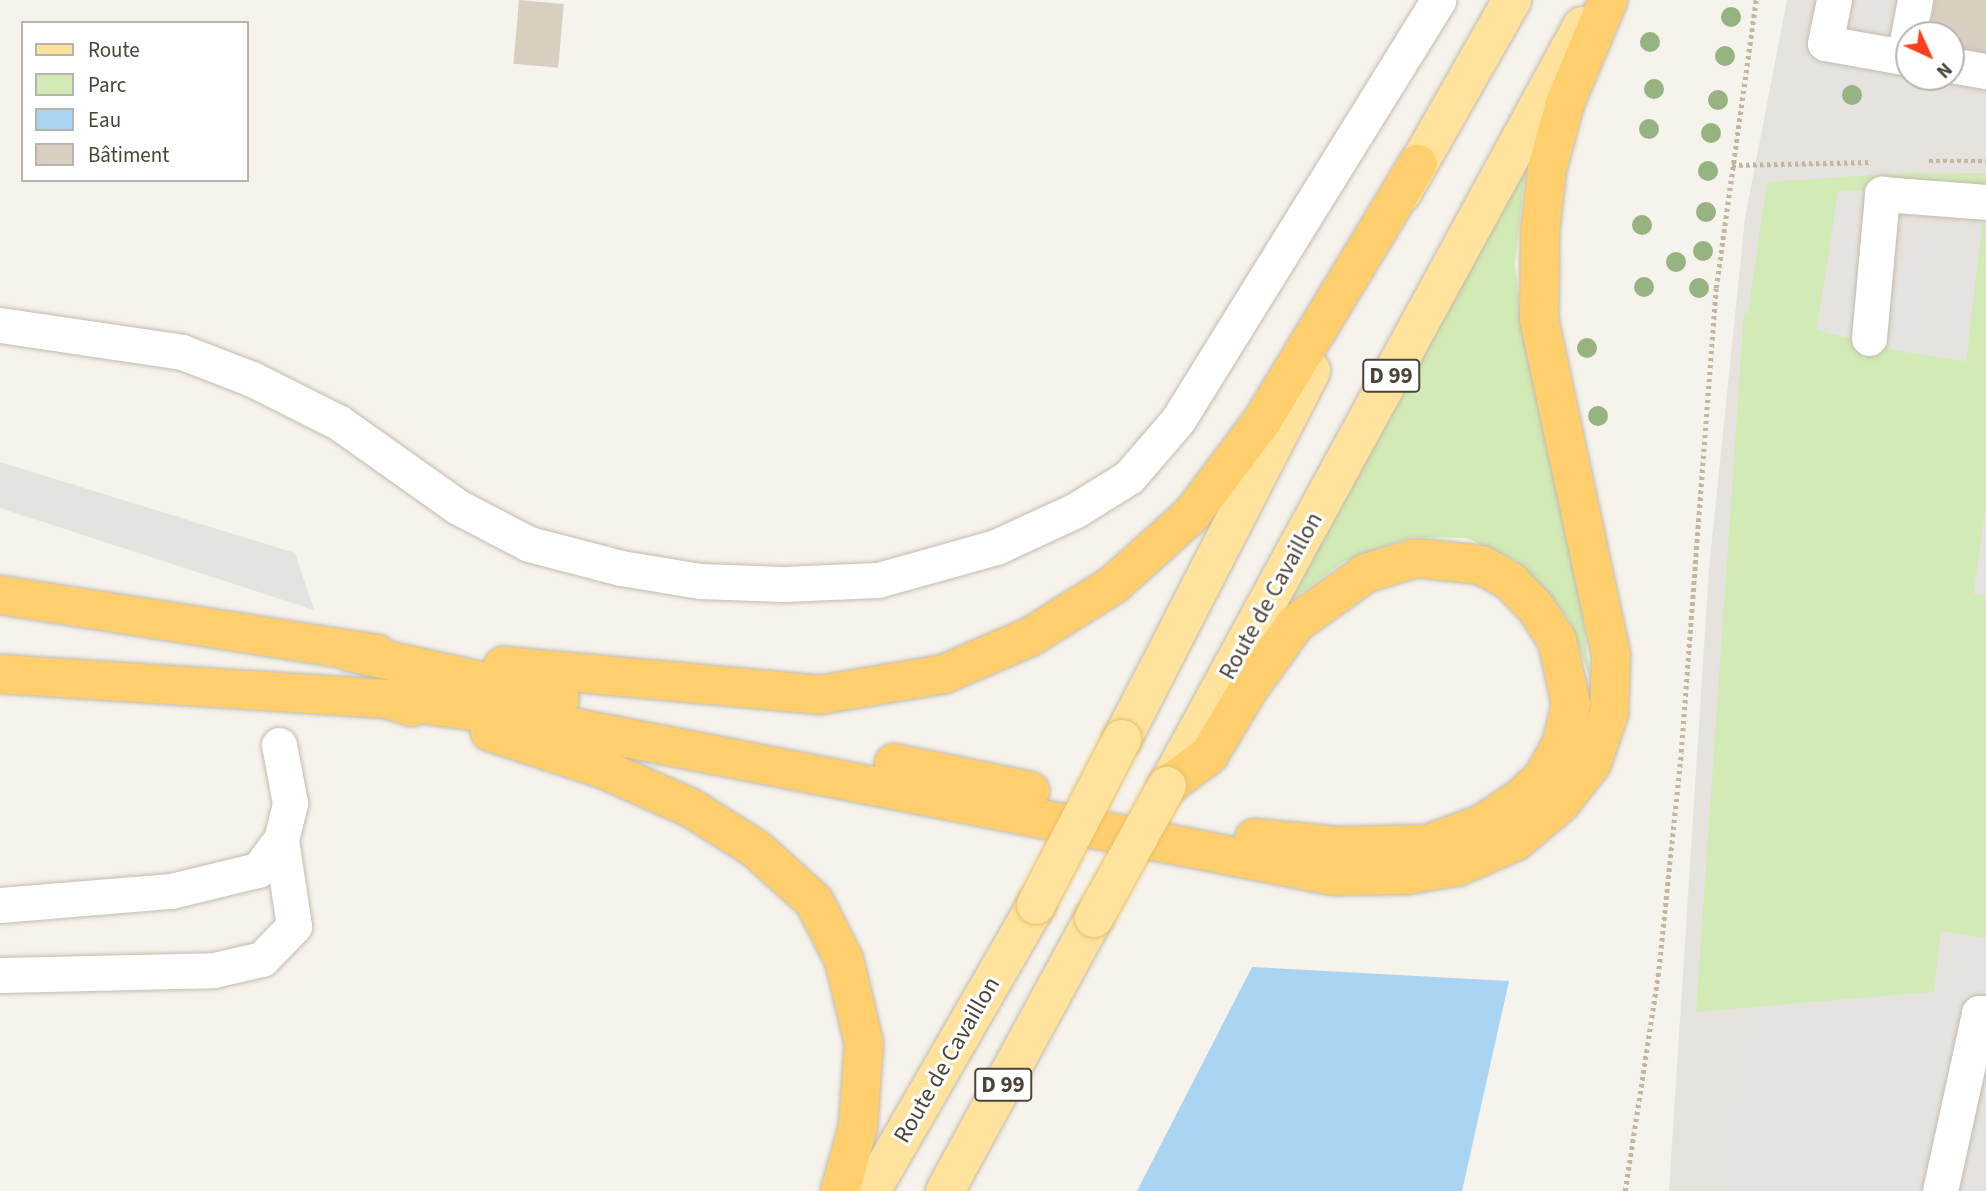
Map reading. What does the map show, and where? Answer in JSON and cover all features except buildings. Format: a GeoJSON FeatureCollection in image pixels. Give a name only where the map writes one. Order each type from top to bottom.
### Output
{"type":"FeatureCollection","features":[{"type":"Feature","properties":{"kind":"highway"},"geometry":{"type":"LineString","coordinates":[[0,674],[387,699],[548,723],[1334,876],[1408,875],[1459,866],[1516,841],[1560,804],[1592,763],[1609,713],[1611,655],[1539,319],[1539,231],[1547,169],[1565,103],[1608,0]]}},
{"type":"Feature","properties":{"kind":"highway"},"geometry":{"type":"LineString","coordinates":[[0,595],[350,652],[819,695],[944,674],[1030,638],[1113,585],[1192,514],[1262,421],[1418,163]]}},
{"type":"Feature","properties":{"kind":"highway"},"geometry":{"type":"LineString","coordinates":[[350,652],[515,691],[1282,844],[1336,846],[1428,844],[1482,824],[1521,798],[1543,777],[1562,743],[1571,704],[1567,671],[1557,640],[1511,582],[1482,565],[1416,558],[1366,573],[1296,623],[1197,754],[1167,786]]}},
{"type":"Feature","properties":{"kind":"highway"},"geometry":{"type":"LineString","coordinates":[[387,699],[603,769],[691,808],[756,849],[814,901],[844,960],[864,1043],[858,1127],[839,1191]]}},
{"type":"Feature","properties":{"kind":"main road","name":"Route de Cavaillon"},"geometry":{"type":"LineString","coordinates":[[871,1191],[1037,905],[1418,163],[1512,0]]}},
{"type":"Feature","properties":{"kind":"main road","name":"Route de Cavaillon"},"geometry":{"type":"LineString","coordinates":[[1197,754],[1596,0]]}},
{"type":"Feature","properties":{"kind":"main road","name":"D 99"},"geometry":{"type":"LineString","coordinates":[[945,1191],[1167,786]]}},
{"type":"Feature","properties":{"kind":"street"},"geometry":{"type":"LineString","coordinates":[[0,325],[182,352],[252,379],[338,422],[458,507],[529,544],[621,568],[700,581],[783,584],[878,580],[996,547],[1076,510],[1129,477],[1178,420],[1438,0]]}},
{"type":"Feature","properties":{"kind":"street"},"geometry":{"type":"LineString","coordinates":[[1834,0],[1825,43],[1895,55]]}},
{"type":"Feature","properties":{"kind":"street"},"geometry":{"type":"LineString","coordinates":[[1912,21],[1915,0]]}},
{"type":"Feature","properties":{"kind":"street"},"geometry":{"type":"LineString","coordinates":[[1965,67],[1986,71]]}},
{"type":"Feature","properties":{"kind":"street"},"geometry":{"type":"LineString","coordinates":[[1869,338],[1882,194],[1986,202]]}},
{"type":"Feature","properties":{"kind":"street"},"geometry":{"type":"LineString","coordinates":[[0,975],[214,970],[262,959],[294,926],[281,840],[290,803],[279,745]]}},
{"type":"Feature","properties":{"kind":"street"},"geometry":{"type":"LineString","coordinates":[[0,905],[171,891],[258,870],[281,840]]}},
{"type":"Feature","properties":{"kind":"street"},"geometry":{"type":"LineString","coordinates":[[1940,1191],[1979,1013],[1986,1013]]}},
{"type":"Feature","properties":{"kind":"path"},"geometry":{"type":"LineString","coordinates":[[1625,1191],[1662,936],[1681,752],[1716,288],[1756,0]]}},
{"type":"Feature","properties":{"kind":"path"},"geometry":{"type":"LineString","coordinates":[[1918,161],[1986,161]]}},
{"type":"Feature","properties":{"kind":"path"},"geometry":{"type":"LineString","coordinates":[[1732,165],[1878,162]]}},
{"type":"Feature","properties":{"kind":"shaded area"},"geometry":{"type":"Polygon","coordinates":[[[1787,0],[1986,0],[1986,1191],[1669,1191],[1709,569],[1745,218],[1787,0]]]}},
{"type":"Feature","properties":{"kind":"shaded area"},"geometry":{"type":"Polygon","coordinates":[[[1817,0],[1934,0],[1930,21],[1895,21],[1895,91],[1918,91],[1917,98],[1804,79],[1817,0]]]}},
{"type":"Feature","properties":{"kind":"shaded area"},"geometry":{"type":"Polygon","coordinates":[[[1838,191],[1874,191],[1860,339],[1818,328],[1838,191]]]}},
{"type":"Feature","properties":{"kind":"shaded area"},"geometry":{"type":"Polygon","coordinates":[[[1908,223],[1940,228],[1920,353],[1889,348],[1908,223]]]}},
{"type":"Feature","properties":{"kind":"shaded area"},"geometry":{"type":"Polygon","coordinates":[[[1962,225],[1982,225],[1966,361],[1937,357],[1962,225]]]}},
{"type":"Feature","properties":{"kind":"shaded area"},"geometry":{"type":"Polygon","coordinates":[[[0,462],[295,553],[314,610],[0,508],[0,462]]]}},
{"type":"Feature","properties":{"kind":"shaded area"},"geometry":{"type":"Polygon","coordinates":[[[1986,505],[1986,592],[1974,591],[1986,505]]]}},
{"type":"Feature","properties":{"kind":"shaded area"},"geometry":{"type":"Polygon","coordinates":[[[1941,931],[1986,939],[1986,1191],[1720,1191],[1723,1113],[1753,1007],[1934,992],[1941,931]]]}},
{"type":"Feature","properties":{"kind":"green space"},"geometry":{"type":"Polygon","coordinates":[[[1526,161],[1515,264],[1522,330],[1579,583],[1590,678],[1569,619],[1516,560],[1466,538],[1411,537],[1343,562],[1296,597],[1287,598],[1526,161]]]}},
{"type":"Feature","properties":{"kind":"green space"},"geometry":{"type":"Polygon","coordinates":[[[1906,173],[1986,173],[1986,185],[1839,191],[1816,330],[1910,353],[1966,361],[1982,225],[1986,226],[1986,505],[1974,594],[1986,595],[1986,939],[1941,931],[1934,992],[1696,1012],[1744,313],[1748,313],[1767,182],[1906,173]]]}},
{"type":"Feature","properties":{"kind":"water"},"geometry":{"type":"Polygon","coordinates":[[[1252,967],[1509,981],[1462,1191],[1137,1191],[1252,967]]]}}]}
